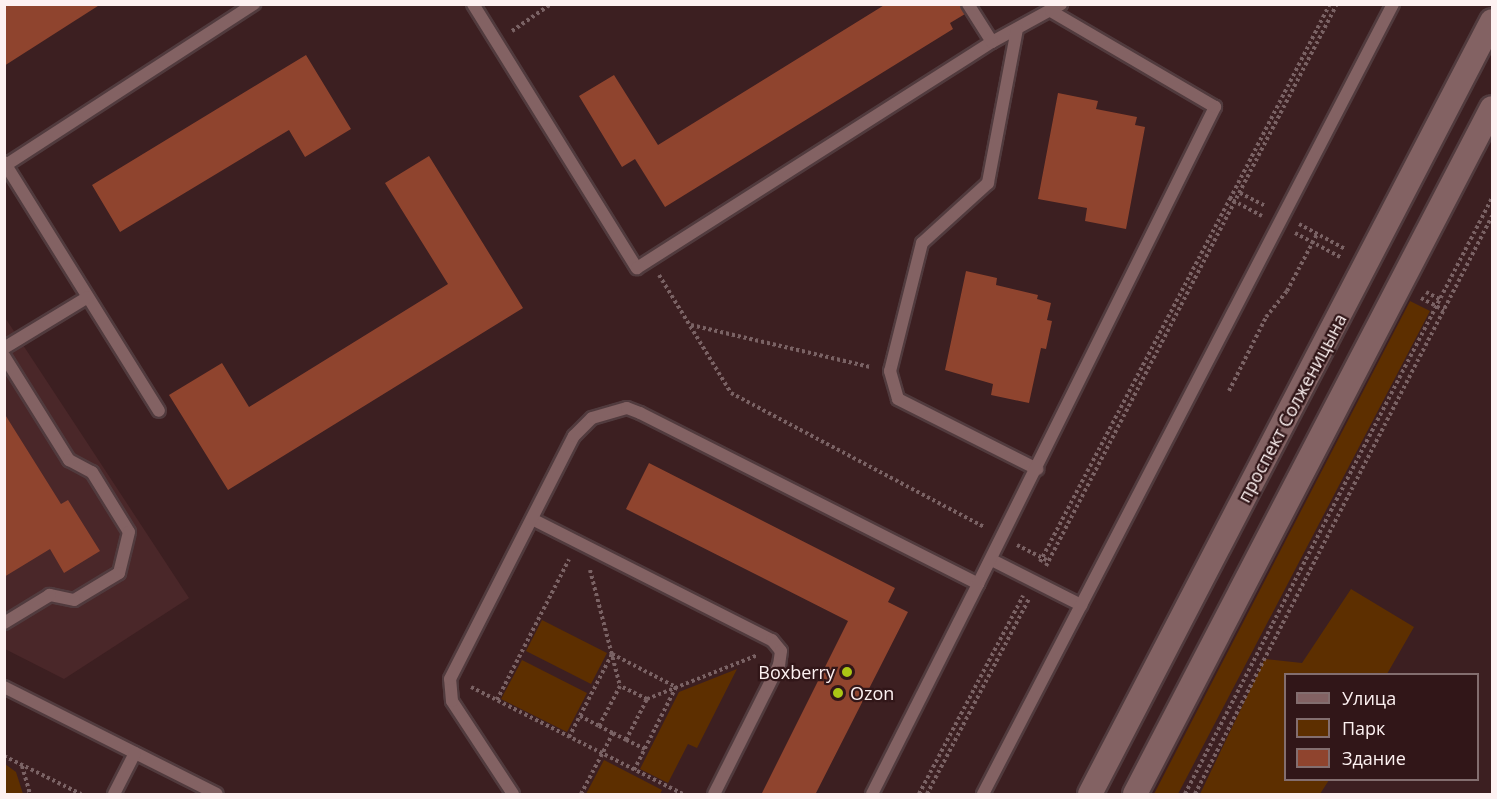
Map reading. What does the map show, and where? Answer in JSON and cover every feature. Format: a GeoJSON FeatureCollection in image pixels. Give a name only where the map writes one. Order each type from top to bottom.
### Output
{"type":"FeatureCollection","features":[{"type":"Feature","properties":{"kind":"street","name":"проспект Солженицына"},"geometry":{"type":"LineString","coordinates":[[1090,795],[1492,21]]}},
{"type":"Feature","properties":{"kind":"street"},"geometry":{"type":"LineString","coordinates":[[1136,795],[1492,108]]}},
{"type":"Feature","properties":{"kind":"lane"},"geometry":{"type":"LineString","coordinates":[[159,411],[5,163],[254,4]]}},
{"type":"Feature","properties":{"kind":"lane"},"geometry":{"type":"LineString","coordinates":[[473,4],[637,268],[992,42],[1056,8],[1215,107],[992,560],[872,795]]}},
{"type":"Feature","properties":{"kind":"lane"},"geometry":{"type":"LineString","coordinates":[[968,4],[992,42]]}},
{"type":"Feature","properties":{"kind":"lane"},"geometry":{"type":"LineString","coordinates":[[983,795],[1393,4]]}},
{"type":"Feature","properties":{"kind":"lane"},"geometry":{"type":"LineString","coordinates":[[1017,29],[988,183],[922,243],[890,371],[898,399],[1037,469]]}},
{"type":"Feature","properties":{"kind":"lane"},"geometry":{"type":"LineString","coordinates":[[4,348],[88,297]]}},
{"type":"Feature","properties":{"kind":"lane"},"geometry":{"type":"LineString","coordinates":[[4,357],[69,460],[92,472],[129,532],[119,573],[74,600],[50,595],[4,623]]}},
{"type":"Feature","properties":{"kind":"lane"},"geometry":{"type":"LineString","coordinates":[[513,795],[452,701],[448,689],[451,677],[582,425],[627,408],[978,584]]}},
{"type":"Feature","properties":{"kind":"lane"},"geometry":{"type":"LineString","coordinates":[[532,519],[772,640],[781,651],[779,665],[714,795]]}},
{"type":"Feature","properties":{"kind":"lane"},"geometry":{"type":"LineString","coordinates":[[992,560],[1081,605]]}},
{"type":"Feature","properties":{"kind":"lane"},"geometry":{"type":"LineString","coordinates":[[4,687],[217,795]]}},
{"type":"Feature","properties":{"kind":"lane"},"geometry":{"type":"LineString","coordinates":[[114,795],[135,753]]}},
{"type":"Feature","properties":{"kind":"path"},"geometry":{"type":"LineString","coordinates":[[495,42],[551,4]]}},
{"type":"Feature","properties":{"kind":"path"},"geometry":{"type":"LineString","coordinates":[[919,795],[1034,581],[1048,561],[1337,4]]}},
{"type":"Feature","properties":{"kind":"path"},"geometry":{"type":"LineString","coordinates":[[1240,193],[1368,262]]}},
{"type":"Feature","properties":{"kind":"path"},"geometry":{"type":"LineString","coordinates":[[1185,795],[1492,198]]}},
{"type":"Feature","properties":{"kind":"path"},"geometry":{"type":"LineString","coordinates":[[927,795],[1034,581],[1042,558],[1230,199]]}},
{"type":"Feature","properties":{"kind":"path"},"geometry":{"type":"LineString","coordinates":[[1195,795],[1492,216]]}},
{"type":"Feature","properties":{"kind":"path"},"geometry":{"type":"LineString","coordinates":[[1229,391],[1266,317],[1287,291],[1317,234]]}},
{"type":"Feature","properties":{"kind":"path"},"geometry":{"type":"LineString","coordinates":[[650,260],[731,393],[1048,561]]}},
{"type":"Feature","properties":{"kind":"path"},"geometry":{"type":"LineString","coordinates":[[1404,280],[1441,300]]}},
{"type":"Feature","properties":{"kind":"path"},"geometry":{"type":"LineString","coordinates":[[690,325],[890,371]]}},
{"type":"Feature","properties":{"kind":"path"},"geometry":{"type":"LineString","coordinates":[[584,545],[620,686],[599,726]]}},
{"type":"Feature","properties":{"kind":"path"},"geometry":{"type":"LineString","coordinates":[[497,700],[570,556],[589,566]]}},
{"type":"Feature","properties":{"kind":"path"},"geometry":{"type":"LineString","coordinates":[[626,740],[646,699],[778,648]]}},
{"type":"Feature","properties":{"kind":"path"},"geometry":{"type":"LineString","coordinates":[[612,654],[676,687]]}},
{"type":"Feature","properties":{"kind":"path"},"geometry":{"type":"LineString","coordinates":[[569,737],[612,654]]}},
{"type":"Feature","properties":{"kind":"path"},"geometry":{"type":"LineString","coordinates":[[451,677],[683,795]]}},
{"type":"Feature","properties":{"kind":"path"},"geometry":{"type":"LineString","coordinates":[[620,686],[646,699]]}},
{"type":"Feature","properties":{"kind":"path"},"geometry":{"type":"LineString","coordinates":[[634,770],[676,687]]}},
{"type":"Feature","properties":{"kind":"path"},"geometry":{"type":"LineString","coordinates":[[580,716],[645,749]]}},
{"type":"Feature","properties":{"kind":"path"},"geometry":{"type":"LineString","coordinates":[[581,795],[613,733]]}},
{"type":"Feature","properties":{"kind":"path"},"geometry":{"type":"LineString","coordinates":[[4,756],[81,795]]}},
{"type":"Feature","properties":{"kind":"path"},"geometry":{"type":"LineString","coordinates":[[22,765],[30,795]]}},
{"type":"Feature","properties":{"kind":"shaded area"},"geometry":{"type":"Polygon","coordinates":[[[4,316],[189,598],[64,679],[5,649],[4,316]]]}},
{"type":"Feature","properties":{"kind":"green space"},"geometry":{"type":"Polygon","coordinates":[[[1410,301],[1430,311],[1178,794],[1154,794],[1410,301]]]}},
{"type":"Feature","properties":{"kind":"green space"},"geometry":{"type":"Polygon","coordinates":[[[1351,589],[1414,627],[1388,673],[1284,673],[1284,781],[1328,781],[1320,794],[1200,794],[1265,659],[1302,663],[1351,589]]]}},
{"type":"Feature","properties":{"kind":"green space"},"geometry":{"type":"Polygon","coordinates":[[[542,620],[607,653],[591,684],[526,651],[542,620]]]}},
{"type":"Feature","properties":{"kind":"green space"},"geometry":{"type":"Polygon","coordinates":[[[522,660],[587,693],[567,732],[501,699],[522,660]]]}},
{"type":"Feature","properties":{"kind":"green space"},"geometry":{"type":"Polygon","coordinates":[[[737,669],[697,748],[688,744],[668,783],[640,769],[679,692],[737,669]]]}},
{"type":"Feature","properties":{"kind":"green space"},"geometry":{"type":"Polygon","coordinates":[[[604,760],[662,790],[660,794],[586,794],[604,760]]]}},
{"type":"Feature","properties":{"kind":"green space"},"geometry":{"type":"Polygon","coordinates":[[[5,764],[16,772],[23,794],[5,794],[5,764]]]}},
{"type":"Feature","properties":{"kind":"building"},"geometry":{"type":"Polygon","coordinates":[[[4,4],[101,4],[4,66],[4,4]]]}},
{"type":"Feature","properties":{"kind":"building"},"geometry":{"type":"Polygon","coordinates":[[[886,4],[960,4],[965,14],[950,23],[953,29],[665,207],[635,159],[622,167],[579,96],[614,75],[658,145],[886,4]]]}},
{"type":"Feature","properties":{"kind":"building"},"geometry":{"type":"Polygon","coordinates":[[[306,55],[351,129],[305,157],[289,130],[120,232],[92,185],[306,55]]]}},
{"type":"Feature","properties":{"kind":"building"},"geometry":{"type":"Polygon","coordinates":[[[1058,93],[1098,101],[1096,109],[1137,117],[1135,125],[1145,127],[1126,229],[1085,221],[1087,208],[1038,199],[1058,93]]]}},
{"type":"Feature","properties":{"kind":"building"},"geometry":{"type":"Polygon","coordinates":[[[429,156],[523,308],[228,490],[169,395],[222,363],[249,407],[448,284],[385,183],[429,156]]]}},
{"type":"Feature","properties":{"kind":"building"},"geometry":{"type":"Polygon","coordinates":[[[966,271],[997,278],[996,285],[1038,295],[1037,299],[1051,303],[1047,320],[1052,321],[1046,349],[1041,348],[1029,403],[991,395],[993,384],[945,370],[966,271]]]}},
{"type":"Feature","properties":{"kind":"building"},"geometry":{"type":"Polygon","coordinates":[[[4,413],[61,504],[68,500],[100,551],[64,573],[50,549],[4,577],[4,413]]]}},
{"type":"Feature","properties":{"kind":"building"},"geometry":{"type":"Polygon","coordinates":[[[649,463],[895,588],[888,602],[908,612],[815,795],[761,795],[848,621],[626,509],[649,463]]]}},
{"type":"Feature","properties":{"kind":"place","name":"Boxberry"},"geometry":{"type":"Point","coordinates":[847,672]}},
{"type":"Feature","properties":{"kind":"place","name":"Ozon"},"geometry":{"type":"Point","coordinates":[838,693]}}]}
